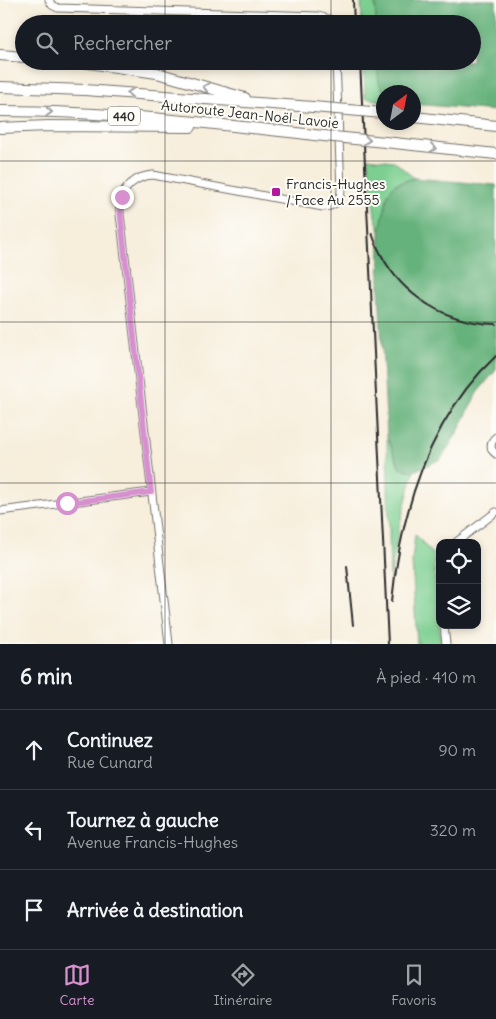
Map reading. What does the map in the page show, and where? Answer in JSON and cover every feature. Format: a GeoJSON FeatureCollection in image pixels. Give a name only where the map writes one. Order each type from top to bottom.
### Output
{"type":"FeatureCollection","features":[{"type":"Feature","properties":{"kind":"highway"},"geometry":{"type":"LineString","coordinates":[[0,56],[15,57]]}},
{"type":"Feature","properties":{"kind":"highway"},"geometry":{"type":"LineString","coordinates":[[132,70],[157,74],[270,104]]}},
{"type":"Feature","properties":{"kind":"highway","name":"Autoroute Jean-Noël-Lavoie"},"geometry":{"type":"LineString","coordinates":[[0,87],[85,90],[376,112]]}},
{"type":"Feature","properties":{"kind":"highway","name":"Autoroute Jean-Noël-Lavoie"},"geometry":{"type":"LineString","coordinates":[[0,111],[118,115],[496,154]]}},
{"type":"Feature","properties":{"kind":"highway"},"geometry":{"type":"LineString","coordinates":[[421,118],[496,126]]}},
{"type":"Feature","properties":{"kind":"highway"},"geometry":{"type":"LineString","coordinates":[[0,128],[48,126],[247,128]]}},
{"type":"Feature","properties":{"kind":"street"},"geometry":{"type":"LineString","coordinates":[[49,0],[52,5],[58,8],[284,15]]}},
{"type":"Feature","properties":{"kind":"street"},"geometry":{"type":"LineString","coordinates":[[169,644],[120,203],[129,185],[137,179],[157,176],[325,207],[334,205],[339,200],[341,191],[336,70]]}},
{"type":"Feature","properties":{"kind":"street"},"geometry":{"type":"LineString","coordinates":[[496,437],[492,440],[491,446],[496,454]]}},
{"type":"Feature","properties":{"kind":"street"},"geometry":{"type":"LineString","coordinates":[[0,511],[151,492]]}},
{"type":"Feature","properties":{"kind":"street"},"geometry":{"type":"LineString","coordinates":[[460,539],[496,512]]}},
{"type":"Feature","properties":{"kind":"street"},"geometry":{"type":"LineString","coordinates":[[444,629],[446,644]]}},
{"type":"Feature","properties":{"kind":"green space"},"geometry":{"type":"Polygon","coordinates":[[[361,0],[375,0],[376,15],[362,15],[361,0]]]}},
{"type":"Feature","properties":{"kind":"green space"},"geometry":{"type":"Polygon","coordinates":[[[375,0],[496,0],[496,111],[421,105],[421,85],[380,85],[378,70],[481,70],[481,15],[376,15],[375,0]]]}},
{"type":"Feature","properties":{"kind":"green space"},"geometry":{"type":"Polygon","coordinates":[[[364,70],[378,70],[380,85],[376,85],[376,100],[365,98],[364,70]]]}},
{"type":"Feature","properties":{"kind":"green space"},"geometry":{"type":"Polygon","coordinates":[[[368,158],[394,161],[414,178],[395,184],[388,194],[380,231],[375,216],[368,158]]]}},
{"type":"Feature","properties":{"kind":"green space"},"geometry":{"type":"Polygon","coordinates":[[[414,178],[496,185],[496,370],[477,393],[459,430],[441,459],[414,471],[401,469],[387,437],[379,290],[380,231],[388,194],[395,184],[414,178]]]}},
{"type":"Feature","properties":{"kind":"green space"},"geometry":{"type":"Polygon","coordinates":[[[387,437],[400,469],[414,471],[400,523],[390,580],[387,437]]]}},
{"type":"Feature","properties":{"kind":"green space"},"geometry":{"type":"Polygon","coordinates":[[[415,534],[436,558],[434,566],[436,629],[440,629],[441,644],[417,644],[412,561],[415,534]]]}},
{"type":"Feature","properties":{"kind":"railway"},"geometry":{"type":"LineString","coordinates":[[353,0],[354,15]]}},
{"type":"Feature","properties":{"kind":"railway"},"geometry":{"type":"LineString","coordinates":[[360,70],[388,644]]}},
{"type":"Feature","properties":{"kind":"railway"},"geometry":{"type":"LineString","coordinates":[[372,233],[380,253],[391,270],[404,286],[419,299],[455,317],[475,322],[496,324]]}},
{"type":"Feature","properties":{"kind":"railway"},"geometry":{"type":"LineString","coordinates":[[392,601],[402,534],[422,469],[452,409],[472,381],[496,356]]}},
{"type":"Feature","properties":{"kind":"railway"},"geometry":{"type":"LineString","coordinates":[[347,566],[353,625]]}},
{"type":"Feature","properties":{"kind":"place","name":"Francis-Hughes / Face Au 2555"},"geometry":{"type":"Point","coordinates":[276,192]}},
{"type":"Feature","properties":{"kind":"route"},"geometry":{"type":"LineString","coordinates":[[67,503],[151,492],[121,219],[120,207],[122,197]]}}]}
